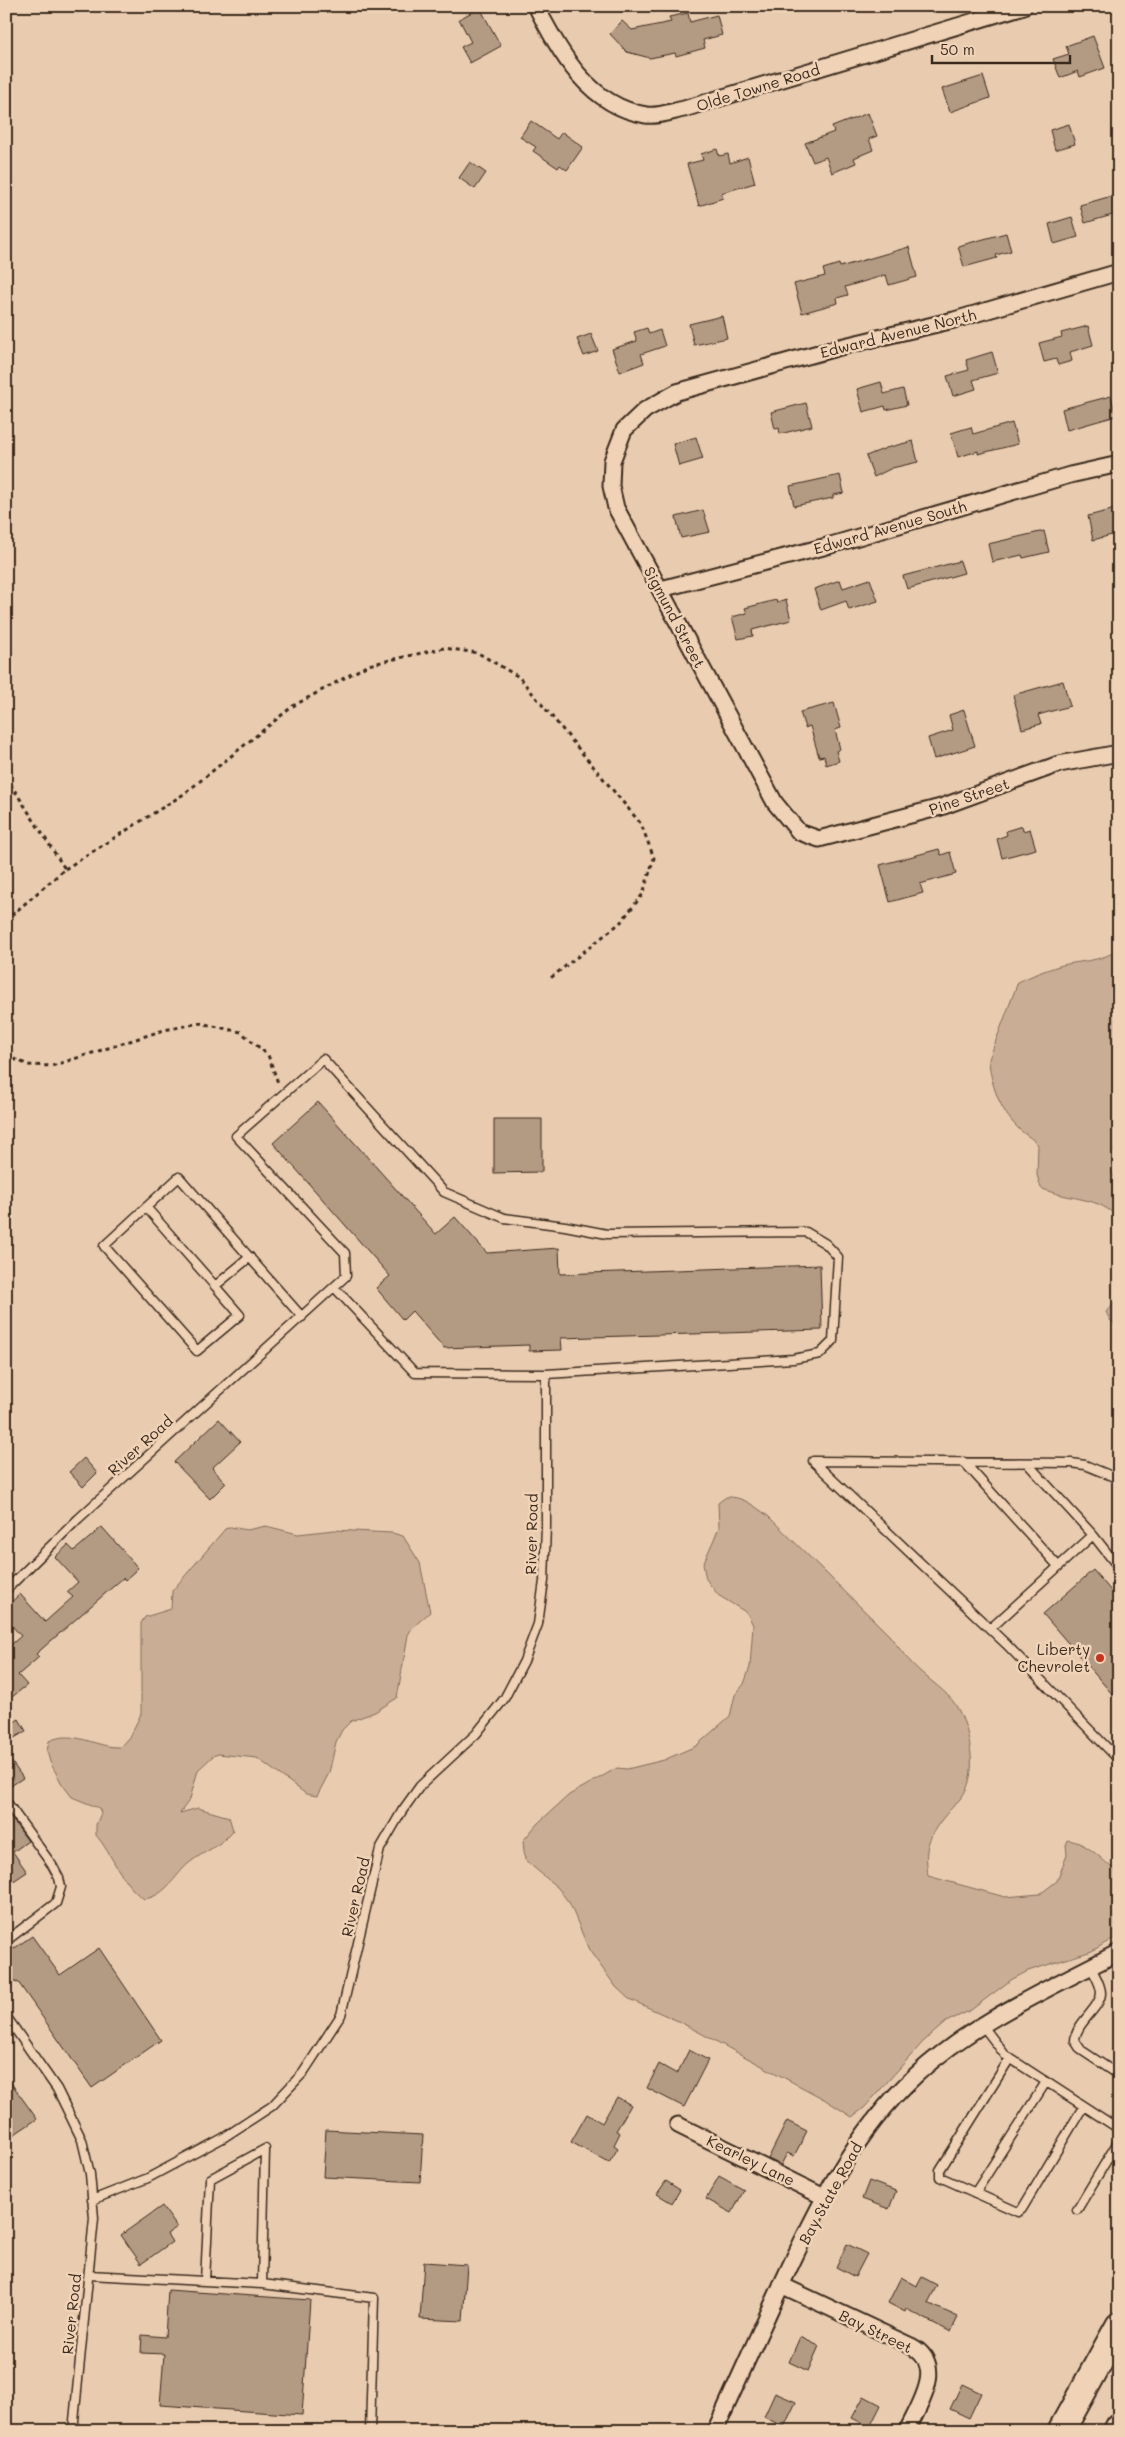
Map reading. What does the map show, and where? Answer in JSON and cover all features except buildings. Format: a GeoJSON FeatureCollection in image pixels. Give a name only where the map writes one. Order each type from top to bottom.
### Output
{"type":"FeatureCollection","features":[{"type":"Feature","properties":{"kind":"highway"},"geometry":{"type":"LineString","coordinates":[[1061,2431],[1119,2326]]}},
{"type":"Feature","properties":{"kind":"highway"},"geometry":{"type":"LineString","coordinates":[[1117,2431],[1119,2427]]}},
{"type":"Feature","properties":{"kind":"street","name":"Olde Towne Road"},"geometry":{"type":"LineString","coordinates":[[536,6],[577,75],[610,103],[648,115],[684,109],[1024,6]]}},
{"type":"Feature","properties":{"kind":"street","name":"Edward Avenue North"},"geometry":{"type":"LineString","coordinates":[[677,392],[840,347],[954,320],[1119,272]]}},
{"type":"Feature","properties":{"kind":"street","name":"Sigmund Street"},"geometry":{"type":"LineString","coordinates":[[677,392],[645,410],[624,430],[612,461],[611,486],[616,508],[661,588],[775,802],[799,832],[819,839]]}},
{"type":"Feature","properties":{"kind":"street","name":"Edward Avenue South"},"geometry":{"type":"LineString","coordinates":[[661,588],[831,545],[1070,475],[1119,464]]}},
{"type":"Feature","properties":{"kind":"street","name":"Pine Street"},"geometry":{"type":"LineString","coordinates":[[819,839],[941,807],[1059,764],[1119,753]]}},
{"type":"Feature","properties":{"kind":"street","name":"Bay State Road"},"geometry":{"type":"LineString","coordinates":[[715,2431],[781,2285],[824,2197],[866,2130],[894,2096],[938,2056],[983,2026],[1119,1952]]}},
{"type":"Feature","properties":{"kind":"street","name":"Kearley Lane"},"geometry":{"type":"LineString","coordinates":[[678,2125],[824,2197]]}},
{"type":"Feature","properties":{"kind":"street","name":"Bay Street"},"geometry":{"type":"LineString","coordinates":[[781,2285],[911,2346],[921,2354],[929,2369],[929,2382],[907,2431]]}},
{"type":"Feature","properties":{"kind":"lane"},"geometry":{"type":"LineString","coordinates":[[282,1093],[323,1059],[444,1192],[504,1218],[607,1234],[806,1232],[826,1244],[838,1257],[833,1341],[820,1354],[793,1359],[546,1374],[415,1373],[334,1287]]}},
{"type":"Feature","properties":{"kind":"lane","name":"River Road"},"geometry":{"type":"LineString","coordinates":[[6,1590],[78,1519],[346,1276],[345,1253],[236,1136],[282,1093]]}},
{"type":"Feature","properties":{"kind":"lane"},"geometry":{"type":"LineString","coordinates":[[146,1207],[240,1315],[197,1351],[104,1246],[146,1207],[179,1177],[302,1317]]}},
{"type":"Feature","properties":{"kind":"lane"},"geometry":{"type":"LineString","coordinates":[[215,1286],[250,1257]]}},
{"type":"Feature","properties":{"kind":"lane","name":"River Road"},"geometry":{"type":"LineString","coordinates":[[92,2200],[156,2174],[223,2138],[272,2106],[303,2073],[341,2015],[380,1849],[402,1811],[420,1786],[476,1734],[504,1699],[524,1661],[538,1624],[544,1581],[546,1526],[546,1374]]}},
{"type":"Feature","properties":{"kind":"lane"},"geometry":{"type":"LineString","coordinates":[[1119,1479],[1085,1465],[1071,1463],[813,1461],[990,1629],[1070,1708],[1119,1760]]}},
{"type":"Feature","properties":{"kind":"lane"},"geometry":{"type":"LineString","coordinates":[[964,1462],[1058,1566]]}},
{"type":"Feature","properties":{"kind":"lane"},"geometry":{"type":"LineString","coordinates":[[1028,1463],[1093,1535],[1119,1568]]}},
{"type":"Feature","properties":{"kind":"lane"},"geometry":{"type":"LineString","coordinates":[[990,1629],[1093,1535]]}},
{"type":"Feature","properties":{"kind":"lane"},"geometry":{"type":"LineString","coordinates":[[6,1801],[52,1865],[59,1878],[61,1887],[56,1903],[6,1941]]}},
{"type":"Feature","properties":{"kind":"lane"},"geometry":{"type":"LineString","coordinates":[[1091,1967],[1100,1988],[1101,1996],[1077,2030],[1075,2041],[1081,2050],[1119,2075]]}},
{"type":"Feature","properties":{"kind":"lane","name":"River Road"},"geometry":{"type":"LineString","coordinates":[[6,2016],[57,2089],[82,2140],[90,2174],[94,2218],[73,2430]]}},
{"type":"Feature","properties":{"kind":"lane"},"geometry":{"type":"LineString","coordinates":[[983,2026],[1010,2058],[1119,2130]]}},
{"type":"Feature","properties":{"kind":"lane"},"geometry":{"type":"LineString","coordinates":[[1010,2058],[938,2174],[940,2177],[1014,2211],[1022,2209],[1083,2107]]}},
{"type":"Feature","properties":{"kind":"lane"},"geometry":{"type":"LineString","coordinates":[[975,2193],[1046,2082]]}},
{"type":"Feature","properties":{"kind":"lane"},"geometry":{"type":"LineString","coordinates":[[1077,2210],[1119,2140]]}},
{"type":"Feature","properties":{"kind":"lane"},"geometry":{"type":"LineString","coordinates":[[205,2281],[210,2179],[265,2149],[262,2284]]}},
{"type":"Feature","properties":{"kind":"lane"},"geometry":{"type":"LineString","coordinates":[[89,2275],[262,2284],[374,2298],[370,2431]]}},
{"type":"Feature","properties":{"kind":"lane"},"geometry":{"type":"LineString","coordinates":[[73,2430],[79,2431]]}},
{"type":"Feature","properties":{"kind":"path"},"geometry":{"type":"LineString","coordinates":[[6,920],[65,869],[184,794],[293,706],[368,665],[444,648],[478,654],[519,677],[641,824],[654,858],[643,894],[620,922],[548,980]]}},
{"type":"Feature","properties":{"kind":"path"},"geometry":{"type":"LineString","coordinates":[[6,777],[65,869]]}},
{"type":"Feature","properties":{"kind":"path"},"geometry":{"type":"LineString","coordinates":[[6,1056],[29,1065],[52,1066],[164,1030],[200,1023],[241,1032],[268,1055],[282,1093]]}},
{"type":"Feature","properties":{"kind":"shaded area"},"geometry":{"type":"Polygon","coordinates":[[[1119,949],[1119,1140],[1112,1156],[1112,1174],[1119,1180],[1119,1220],[1103,1206],[1041,1188],[1037,1175],[1038,1145],[1019,1129],[1006,1113],[994,1087],[989,1059],[1018,982],[1059,966],[1104,957],[1119,949]]]}},
{"type":"Feature","properties":{"kind":"shaded area"},"geometry":{"type":"Polygon","coordinates":[[[1119,1297],[1119,1328],[1110,1320],[1106,1312],[1119,1297]]]}},
{"type":"Feature","properties":{"kind":"shaded area"},"geometry":{"type":"Polygon","coordinates":[[[726,1497],[743,1500],[768,1516],[889,1635],[904,1655],[956,1705],[970,1743],[970,1780],[960,1799],[942,1819],[931,1836],[927,1850],[928,1876],[1005,1897],[1040,1894],[1057,1881],[1067,1855],[1066,1845],[1068,1840],[1089,1849],[1119,1874],[1119,1935],[1092,1951],[1028,1971],[1011,1980],[971,2010],[946,2022],[923,2042],[864,2108],[852,2117],[824,2099],[678,2021],[629,1999],[616,1987],[589,1950],[570,1904],[558,1888],[525,1860],[523,1841],[537,1824],[569,1795],[617,1768],[627,1769],[664,1760],[696,1746],[730,1716],[735,1695],[744,1684],[750,1667],[753,1625],[747,1613],[718,1595],[706,1579],[703,1564],[719,1528],[718,1503],[726,1497]]]}},
{"type":"Feature","properties":{"kind":"shaded area"},"geometry":{"type":"Polygon","coordinates":[[[266,1526],[298,1534],[334,1530],[392,1533],[403,1536],[420,1563],[430,1612],[412,1628],[408,1635],[397,1698],[375,1712],[351,1721],[342,1730],[336,1742],[329,1773],[317,1796],[306,1794],[257,1758],[218,1754],[213,1756],[198,1770],[190,1799],[180,1813],[198,1808],[229,1817],[233,1830],[229,1836],[189,1863],[164,1890],[144,1899],[136,1893],[123,1877],[96,1835],[96,1825],[101,1813],[99,1808],[72,1797],[62,1784],[50,1762],[47,1751],[49,1741],[67,1737],[111,1747],[120,1747],[130,1736],[141,1714],[141,1623],[145,1617],[171,1609],[172,1591],[225,1529],[231,1527],[247,1530],[266,1526]]]}},
{"type":"Feature","properties":{"kind":"place","name":"Liberty Chevrolet"},"geometry":{"type":"Point","coordinates":[1100,1658]}}]}
